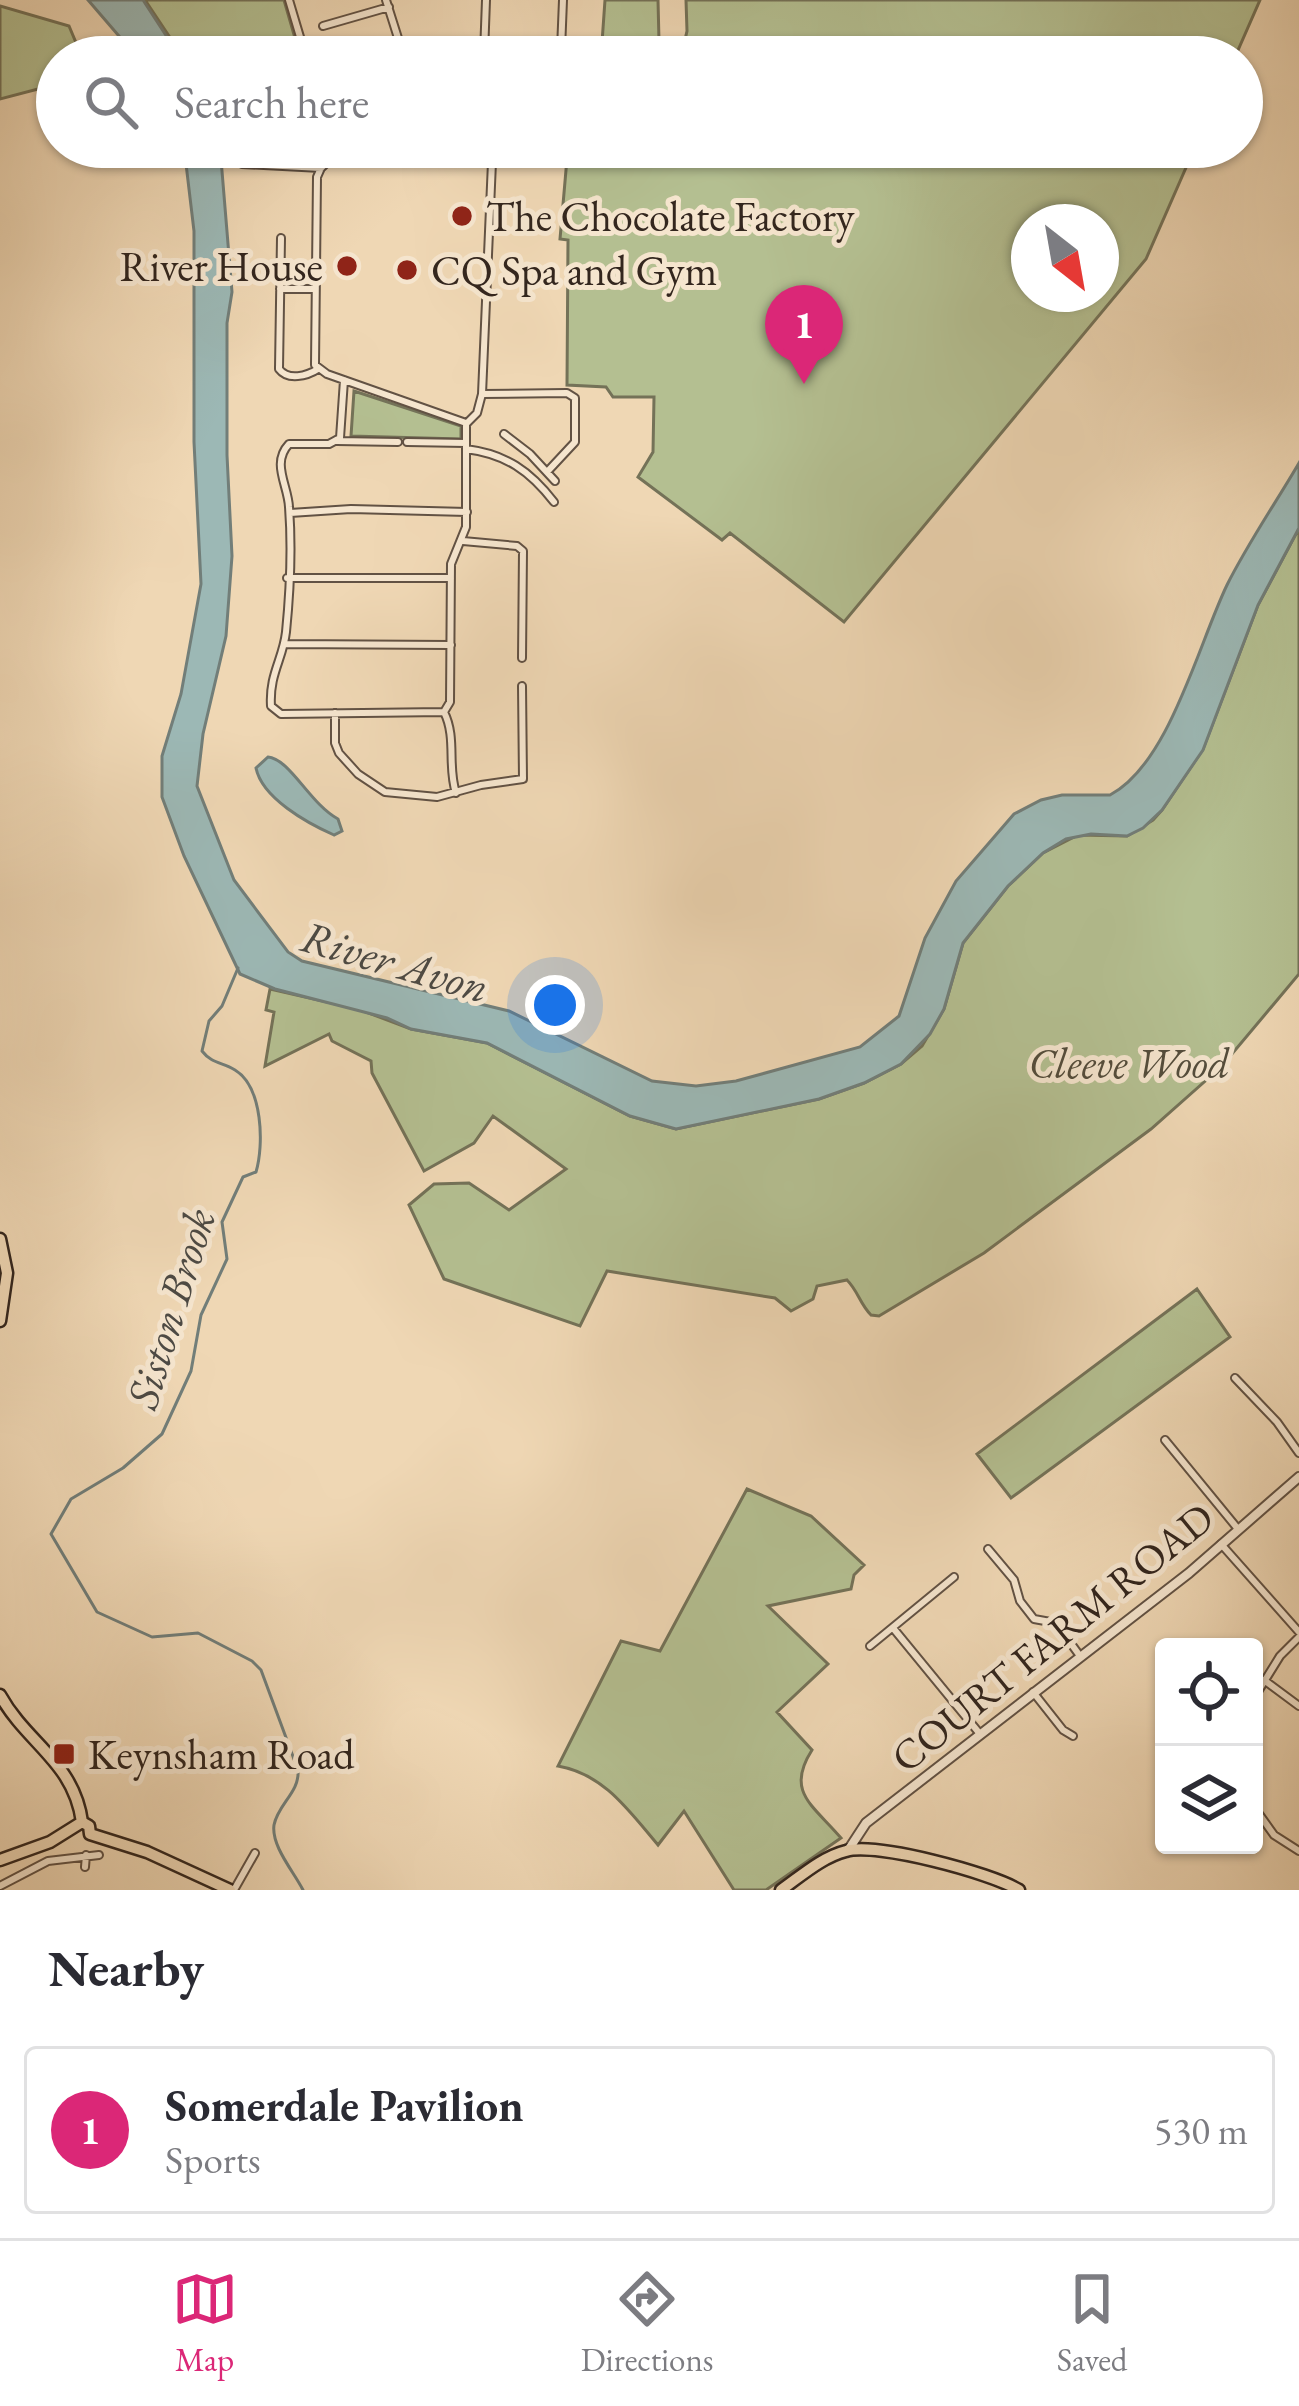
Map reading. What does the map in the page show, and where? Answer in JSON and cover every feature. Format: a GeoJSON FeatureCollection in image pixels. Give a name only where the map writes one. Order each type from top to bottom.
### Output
{"type":"FeatureCollection","features":[{"type":"Feature","properties":{"kind":"main road"},"geometry":{"type":"LineString","coordinates":[[0,1239],[7,1273],[0,1321]]}},
{"type":"Feature","properties":{"kind":"main road"},"geometry":{"type":"LineString","coordinates":[[0,1695],[13,1717],[66,1773],[90,1834]]}},
{"type":"Feature","properties":{"kind":"main road"},"geometry":{"type":"LineString","coordinates":[[0,1860],[70,1832],[82,1822]]}},
{"type":"Feature","properties":{"kind":"main road"},"geometry":{"type":"LineString","coordinates":[[70,1832],[81,1842],[90,1834]]}},
{"type":"Feature","properties":{"kind":"main road"},"geometry":{"type":"LineString","coordinates":[[90,1834],[147,1852],[232,1890]]}},
{"type":"Feature","properties":{"kind":"main road"},"geometry":{"type":"LineString","coordinates":[[781,1890],[849,1849],[923,1859],[986,1875],[1019,1890]]}},
{"type":"Feature","properties":{"kind":"street"},"geometry":{"type":"LineString","coordinates":[[289,0],[300,36]]}},
{"type":"Feature","properties":{"kind":"street"},"geometry":{"type":"LineString","coordinates":[[483,36],[486,0]]}},
{"type":"Feature","properties":{"kind":"street"},"geometry":{"type":"LineString","coordinates":[[562,36],[563,0]]}},
{"type":"Feature","properties":{"kind":"street"},"geometry":{"type":"LineString","coordinates":[[322,26],[388,4],[398,36]]}},
{"type":"Feature","properties":{"kind":"street"},"geometry":{"type":"LineString","coordinates":[[321,168],[315,290],[314,359],[318,369],[466,423]]}},
{"type":"Feature","properties":{"kind":"street"},"geometry":{"type":"LineString","coordinates":[[444,712],[450,702],[453,557],[463,541],[466,512],[466,423],[477,413],[482,394],[492,168]]}},
{"type":"Feature","properties":{"kind":"street"},"geometry":{"type":"LineString","coordinates":[[281,238],[280,371],[305,375],[318,369]]}},
{"type":"Feature","properties":{"kind":"street"},"geometry":{"type":"LineString","coordinates":[[280,289],[315,290]]}},
{"type":"Feature","properties":{"kind":"street"},"geometry":{"type":"LineString","coordinates":[[337,441],[344,380]]}},
{"type":"Feature","properties":{"kind":"street"},"geometry":{"type":"LineString","coordinates":[[482,394],[567,393],[575,398],[575,442],[547,472]]}},
{"type":"Feature","properties":{"kind":"street"},"geometry":{"type":"LineString","coordinates":[[504,434],[555,481]]}},
{"type":"Feature","properties":{"kind":"street"},"geometry":{"type":"LineString","coordinates":[[444,712],[274,710],[271,676],[284,644],[290,513],[282,479],[284,448],[337,441],[466,446],[511,460],[554,502]]}},
{"type":"Feature","properties":{"kind":"street"},"geometry":{"type":"LineString","coordinates":[[290,513],[351,509],[466,512]]}},
{"type":"Feature","properties":{"kind":"street"},"geometry":{"type":"LineString","coordinates":[[463,541],[522,549],[522,658]]}},
{"type":"Feature","properties":{"kind":"street"},"geometry":{"type":"LineString","coordinates":[[287,578],[451,578]]}},
{"type":"Feature","properties":{"kind":"street"},"geometry":{"type":"LineString","coordinates":[[284,644],[451,645]]}},
{"type":"Feature","properties":{"kind":"street"},"geometry":{"type":"LineString","coordinates":[[334,713],[336,748],[374,786],[416,798],[456,793],[523,778],[522,686]]}},
{"type":"Feature","properties":{"kind":"street"},"geometry":{"type":"LineString","coordinates":[[444,712],[452,732],[456,793]]}},
{"type":"Feature","properties":{"kind":"street"},"geometry":{"type":"LineString","coordinates":[[1235,1378],[1299,1453]]}},
{"type":"Feature","properties":{"kind":"street"},"geometry":{"type":"LineString","coordinates":[[1166,1441],[1238,1529]]}},
{"type":"Feature","properties":{"kind":"street","name":"COURT FARM ROAD"},"geometry":{"type":"LineString","coordinates":[[849,1849],[866,1823],[1189,1573],[1299,1477]]}},
{"type":"Feature","properties":{"kind":"street"},"geometry":{"type":"LineString","coordinates":[[1221,1544],[1299,1635],[1264,1680],[1299,1706]]}},
{"type":"Feature","properties":{"kind":"street"},"geometry":{"type":"LineString","coordinates":[[988,1549],[1014,1580],[1034,1618],[1056,1623],[1080,1656]]}},
{"type":"Feature","properties":{"kind":"street"},"geometry":{"type":"LineString","coordinates":[[870,1646],[954,1577]]}},
{"type":"Feature","properties":{"kind":"street"},"geometry":{"type":"LineString","coordinates":[[892,1628],[980,1734]]}},
{"type":"Feature","properties":{"kind":"street"},"geometry":{"type":"LineString","coordinates":[[1033,1692],[1060,1734],[1073,1736]]}},
{"type":"Feature","properties":{"kind":"street"},"geometry":{"type":"LineString","coordinates":[[1263,1820],[1274,1835],[1299,1851]]}},
{"type":"Feature","properties":{"kind":"street"},"geometry":{"type":"LineString","coordinates":[[232,1890],[255,1853]]}},
{"type":"Feature","properties":{"kind":"street"},"geometry":{"type":"LineString","coordinates":[[86,1855],[86,1867]]}},
{"type":"Feature","properties":{"kind":"street"},"geometry":{"type":"LineString","coordinates":[[0,1886],[48,1861],[99,1855]]}},
{"type":"Feature","properties":{"kind":"green space"},"geometry":{"type":"Polygon","coordinates":[[[145,0],[284,0],[294,36],[169,36],[145,0]]]}},
{"type":"Feature","properties":{"kind":"green space"},"geometry":{"type":"Polygon","coordinates":[[[605,0],[658,0],[659,36],[602,36],[605,0]]]}},
{"type":"Feature","properties":{"kind":"green space"},"geometry":{"type":"Polygon","coordinates":[[[686,0],[1260,0],[1244,36],[686,36],[686,0]]]}},
{"type":"Feature","properties":{"kind":"green space"},"geometry":{"type":"Polygon","coordinates":[[[0,6],[69,26],[73,36],[36,36],[36,90],[0,99],[0,6]]]}},
{"type":"Feature","properties":{"kind":"green space"},"geometry":{"type":"Polygon","coordinates":[[[566,168],[1186,168],[1146,259],[1119,291],[1119,204],[1011,204],[1011,312],[1102,312],[844,622],[730,533],[722,540],[638,477],[653,452],[654,397],[613,397],[606,387],[567,385],[568,240],[560,239],[566,168]]]}},
{"type":"Feature","properties":{"kind":"green space"},"geometry":{"type":"Polygon","coordinates":[[[354,391],[461,426],[461,439],[351,436],[354,391]]]}},
{"type":"Feature","properties":{"kind":"green space","name":"Cleeve Wood"},"geometry":{"type":"Polygon","coordinates":[[[1299,528],[1299,974],[1221,1067],[1151,1129],[984,1253],[879,1316],[871,1315],[847,1280],[817,1286],[813,1299],[791,1311],[775,1298],[607,1271],[580,1326],[444,1279],[409,1205],[434,1184],[469,1183],[509,1210],[566,1169],[493,1116],[474,1143],[424,1171],[372,1073],[371,1061],[332,1041],[329,1034],[265,1066],[274,1012],[266,1010],[270,989],[358,1009],[411,1029],[487,1043],[630,1116],[676,1129],[819,1099],[901,1064],[922,1046],[944,1009],[963,943],[1008,886],[1043,853],[1078,835],[1127,836],[1162,810],[1203,749],[1258,605],[1299,528]]]}},
{"type":"Feature","properties":{"kind":"green space"},"geometry":{"type":"Polygon","coordinates":[[[1197,1289],[1230,1337],[1011,1498],[977,1454],[1197,1289]]]}},
{"type":"Feature","properties":{"kind":"green space"},"geometry":{"type":"Polygon","coordinates":[[[747,1489],[811,1516],[864,1565],[854,1575],[851,1589],[768,1606],[828,1664],[777,1712],[812,1750],[804,1764],[802,1788],[812,1807],[841,1838],[766,1890],[734,1890],[684,1811],[658,1845],[602,1786],[558,1766],[621,1641],[660,1651],[747,1489]]]}},
{"type":"Feature","properties":{"kind":"water"},"geometry":{"type":"Polygon","coordinates":[[[88,0],[143,0],[166,36],[119,36],[88,0]]]}},
{"type":"Feature","properties":{"kind":"water"},"geometry":{"type":"Polygon","coordinates":[[[186,168],[222,168],[232,292],[227,323],[227,455],[232,556],[226,636],[203,734],[197,786],[234,880],[288,952],[302,961],[509,1011],[652,1081],[696,1086],[736,1081],[860,1047],[899,1016],[925,938],[956,881],[1014,814],[1062,795],[1110,795],[1149,758],[1180,701],[1227,585],[1299,463],[1299,528],[1258,605],[1203,750],[1162,810],[1127,836],[1091,834],[1066,839],[1043,853],[1008,886],[963,943],[944,1009],[930,1034],[901,1064],[819,1099],[676,1129],[630,1116],[487,1043],[411,1029],[240,974],[184,856],[162,797],[162,756],[181,694],[201,584],[194,442],[194,231],[186,168]]]}},
{"type":"Feature","properties":{"kind":"water"},"geometry":{"type":"Polygon","coordinates":[[[268,757],[284,765],[338,819],[342,831],[334,835],[323,830],[276,799],[256,768],[268,757]]]}},
{"type":"Feature","properties":{"kind":"waterway","name":"Siston Brook"},"geometry":{"type":"LineString","coordinates":[[238,968],[222,1006],[209,1021],[202,1051],[235,1070],[251,1089],[259,1117],[259,1161],[256,1172],[243,1177],[222,1222],[227,1259],[201,1315],[191,1371],[162,1434],[123,1468],[71,1499],[51,1534],[97,1612],[152,1637],[198,1633],[261,1670],[298,1770],[274,1833],[303,1890]]}},
{"type":"Feature","properties":{"kind":"place","name":"The Chocolate Factory"},"geometry":{"type":"Point","coordinates":[462,216]}},
{"type":"Feature","properties":{"kind":"place","name":"River House"},"geometry":{"type":"Point","coordinates":[347,266]}},
{"type":"Feature","properties":{"kind":"place","name":"CQ Spa and Gym"},"geometry":{"type":"Point","coordinates":[407,270]}},
{"type":"Feature","properties":{"kind":"place","name":"Somerdale Pavilion"},"geometry":{"type":"Point","coordinates":[804,384]}},
{"type":"Feature","properties":{"kind":"place","name":"Keynsham Road"},"geometry":{"type":"Point","coordinates":[64,1754]}},
{"type":"Feature","properties":{"kind":"water label","name":"River Avon"},"geometry":{"type":"Point","coordinates":[395,961]}}]}
